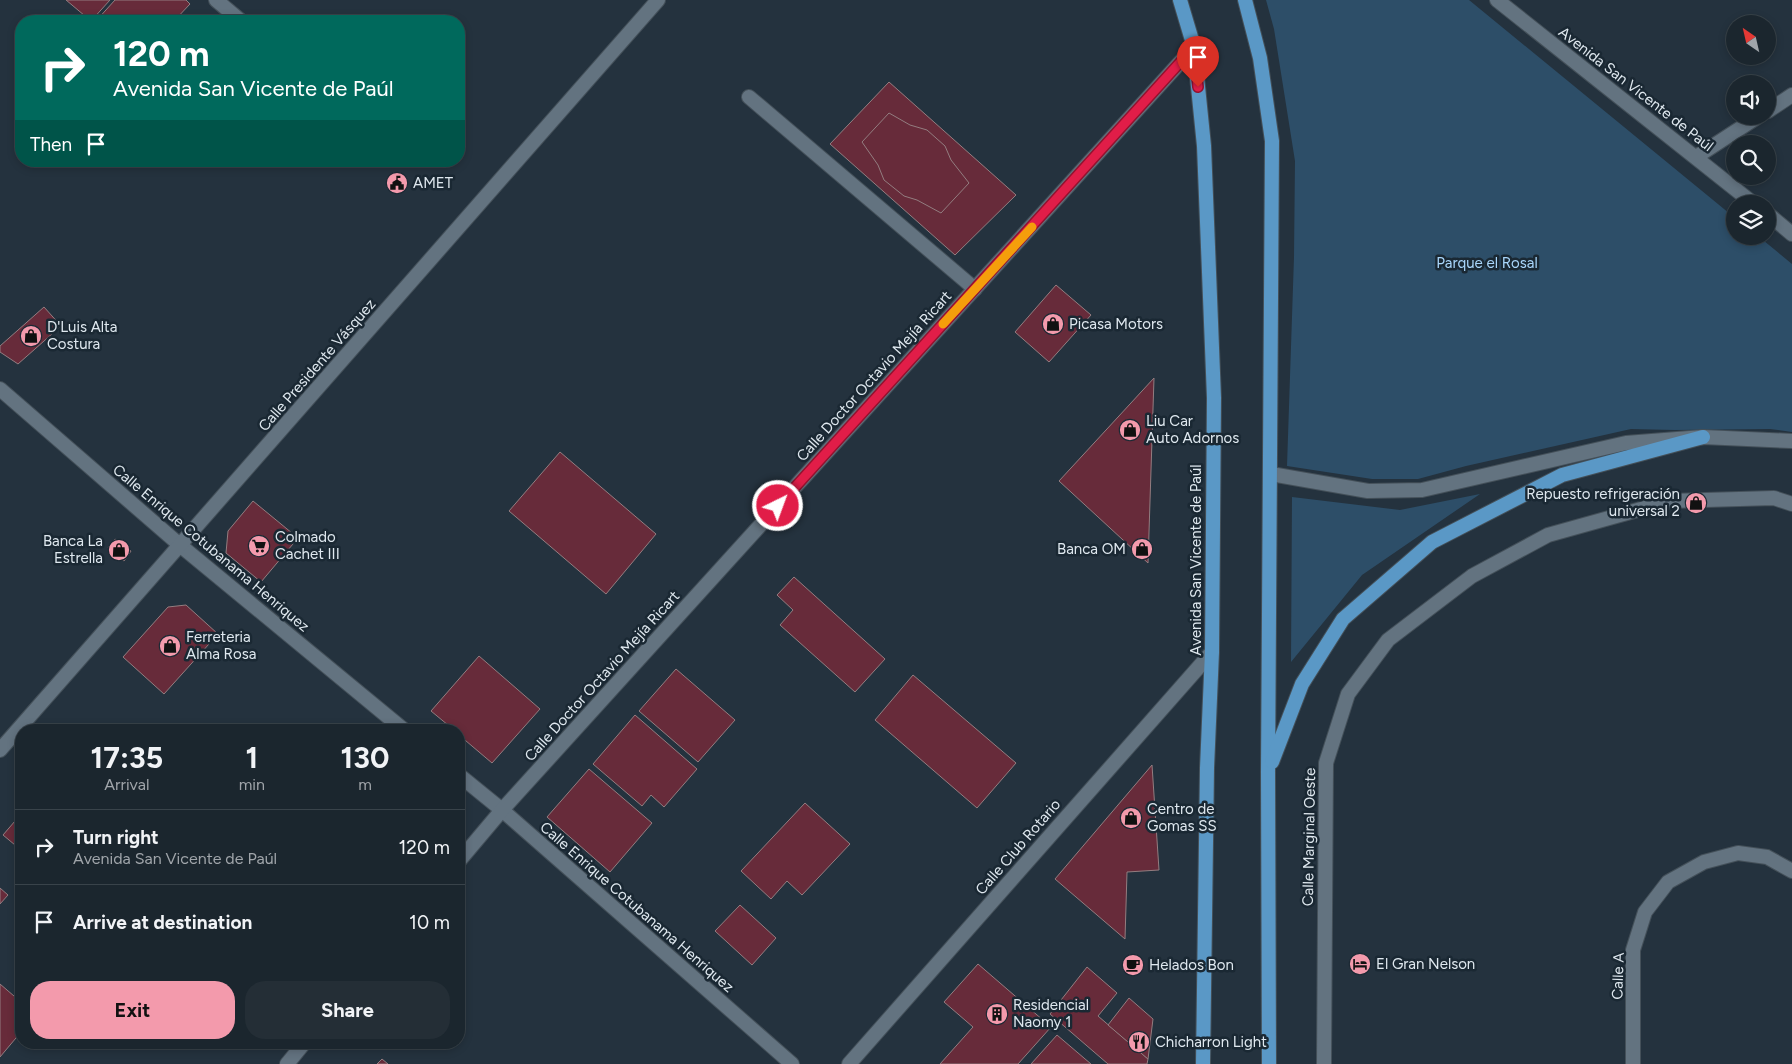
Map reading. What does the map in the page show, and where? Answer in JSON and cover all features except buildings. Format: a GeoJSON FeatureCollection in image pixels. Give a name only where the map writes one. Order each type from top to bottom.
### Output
{"type":"FeatureCollection","features":[{"type":"Feature","properties":{"kind":"main road","name":"Avenida San Vicente de Paúl"},"geometry":{"type":"LineString","coordinates":[[1180,0],[1194,47],[1204,146],[1214,398],[1212,652],[1207,768],[1203,1064]]}},
{"type":"Feature","properties":{"kind":"main road"},"geometry":{"type":"LineString","coordinates":[[1245,0],[1260,58],[1272,141],[1268,772],[1269,1064]]}},
{"type":"Feature","properties":{"kind":"main road"},"geometry":{"type":"LineString","coordinates":[[1268,772],[1302,684],[1343,619],[1432,542],[1562,475],[1703,437]]}},
{"type":"Feature","properties":{"kind":"street"},"geometry":{"type":"LineString","coordinates":[[216,0],[234,15]]}},
{"type":"Feature","properties":{"kind":"street","name":"Calle Presidente Vásquez"},"geometry":{"type":"LineString","coordinates":[[23,724],[658,0]]}},
{"type":"Feature","properties":{"kind":"street","name":"Avenida San Vicente de Paúl"},"geometry":{"type":"LineString","coordinates":[[1497,0],[1743,195]]}},
{"type":"Feature","properties":{"kind":"street","name":"Calle Doctor Octavio Mejía Ricart"},"geometry":{"type":"LineString","coordinates":[[465,854],[502,810],[1194,47]]}},
{"type":"Feature","properties":{"kind":"street"},"geometry":{"type":"LineString","coordinates":[[1776,106],[1792,95]]}},
{"type":"Feature","properties":{"kind":"street"},"geometry":{"type":"LineString","coordinates":[[748,97],[976,288]]}},
{"type":"Feature","properties":{"kind":"street"},"geometry":{"type":"LineString","coordinates":[[1696,157],[1745,125]]}},
{"type":"Feature","properties":{"kind":"street"},"geometry":{"type":"LineString","coordinates":[[1776,221],[1792,234]]}},
{"type":"Feature","properties":{"kind":"street","name":"Calle Enrique Cotubanama Henriquez"},"geometry":{"type":"LineString","coordinates":[[0,389],[180,546],[397,724]]}},
{"type":"Feature","properties":{"kind":"street"},"geometry":{"type":"LineString","coordinates":[[1271,474],[1368,491],[1422,490],[1626,443],[1703,437],[1792,441]]}},
{"type":"Feature","properties":{"kind":"street","name":"Calle Marginal Oeste"},"geometry":{"type":"LineString","coordinates":[[1324,1064],[1326,764],[1348,694],[1388,640],[1472,576],[1548,535],[1670,501],[1774,498],[1792,504]]}},
{"type":"Feature","properties":{"kind":"street","name":"Calle Club Rotario"},"geometry":{"type":"LineString","coordinates":[[849,1064],[1212,652]]}},
{"type":"Feature","properties":{"kind":"street","name":"Calle Presidente Vásquez"},"geometry":{"type":"LineString","coordinates":[[0,750],[15,733]]}},
{"type":"Feature","properties":{"kind":"street","name":"Calle Enrique Cotubanama Henriquez"},"geometry":{"type":"LineString","coordinates":[[465,780],[502,810],[792,1064]]}},
{"type":"Feature","properties":{"kind":"street","name":"Calle A"},"geometry":{"type":"LineString","coordinates":[[1633,1064],[1633,950],[1645,912],[1668,882],[1704,862],[1738,853],[1767,857],[1792,871]]}},
{"type":"Feature","properties":{"kind":"street"},"geometry":{"type":"LineString","coordinates":[[287,1064],[299,1049]]}},
{"type":"Feature","properties":{"kind":"green space","name":"Parque el Rosal"},"geometry":{"type":"Polygon","coordinates":[[[1266,0],[1469,0],[1726,211],[1726,245],[1769,245],[1792,264],[1792,432],[1770,429],[1631,429],[1466,466],[1418,479],[1372,479],[1287,466],[1294,257],[1295,161],[1274,29],[1266,0]]]}},
{"type":"Feature","properties":{"kind":"green space"},"geometry":{"type":"Polygon","coordinates":[[[1480,494],[1362,575],[1291,662],[1292,497],[1400,510],[1480,494]]]}},
{"type":"Feature","properties":{"kind":"slow traffic"},"geometry":{"type":"LineString","coordinates":[[943,324],[1032,227]]}},
{"type":"Feature","properties":{"kind":"place","name":"AMET"},"geometry":{"type":"Point","coordinates":[397,183]}},
{"type":"Feature","properties":{"kind":"place","name":"Picasa Motors"},"geometry":{"type":"Point","coordinates":[1053,324]}},
{"type":"Feature","properties":{"kind":"place","name":"D'Luis Alta Costura"},"geometry":{"type":"Point","coordinates":[31,336]}},
{"type":"Feature","properties":{"kind":"place","name":"Liu Car Auto Adornos"},"geometry":{"type":"Point","coordinates":[1130,430]}},
{"type":"Feature","properties":{"kind":"place","name":"Repuesto refrigeración universal 2"},"geometry":{"type":"Point","coordinates":[1696,503]}},
{"type":"Feature","properties":{"kind":"place","name":"Colmado Cachet III"},"geometry":{"type":"Point","coordinates":[259,546]}},
{"type":"Feature","properties":{"kind":"place","name":"Banca OM"},"geometry":{"type":"Point","coordinates":[1142,549]}},
{"type":"Feature","properties":{"kind":"place","name":"Banca La Estrella"},"geometry":{"type":"Point","coordinates":[119,550]}},
{"type":"Feature","properties":{"kind":"place","name":"Ferreteria Alma Rosa"},"geometry":{"type":"Point","coordinates":[170,646]}},
{"type":"Feature","properties":{"kind":"place","name":"Centro de Gomas SS"},"geometry":{"type":"Point","coordinates":[1131,818]}},
{"type":"Feature","properties":{"kind":"place","name":"El Gran Nelson"},"geometry":{"type":"Point","coordinates":[1360,964]}},
{"type":"Feature","properties":{"kind":"place","name":"Helados Bon"},"geometry":{"type":"Point","coordinates":[1133,965]}},
{"type":"Feature","properties":{"kind":"place","name":"Residencial Naomy 1"},"geometry":{"type":"Point","coordinates":[997,1014]}},
{"type":"Feature","properties":{"kind":"place","name":"Chicharron Light"},"geometry":{"type":"Point","coordinates":[1139,1042]}},
{"type":"Feature","properties":{"kind":"route"},"geometry":{"type":"LineString","coordinates":[[778,506],[1194,47],[1198,87]]}}]}
